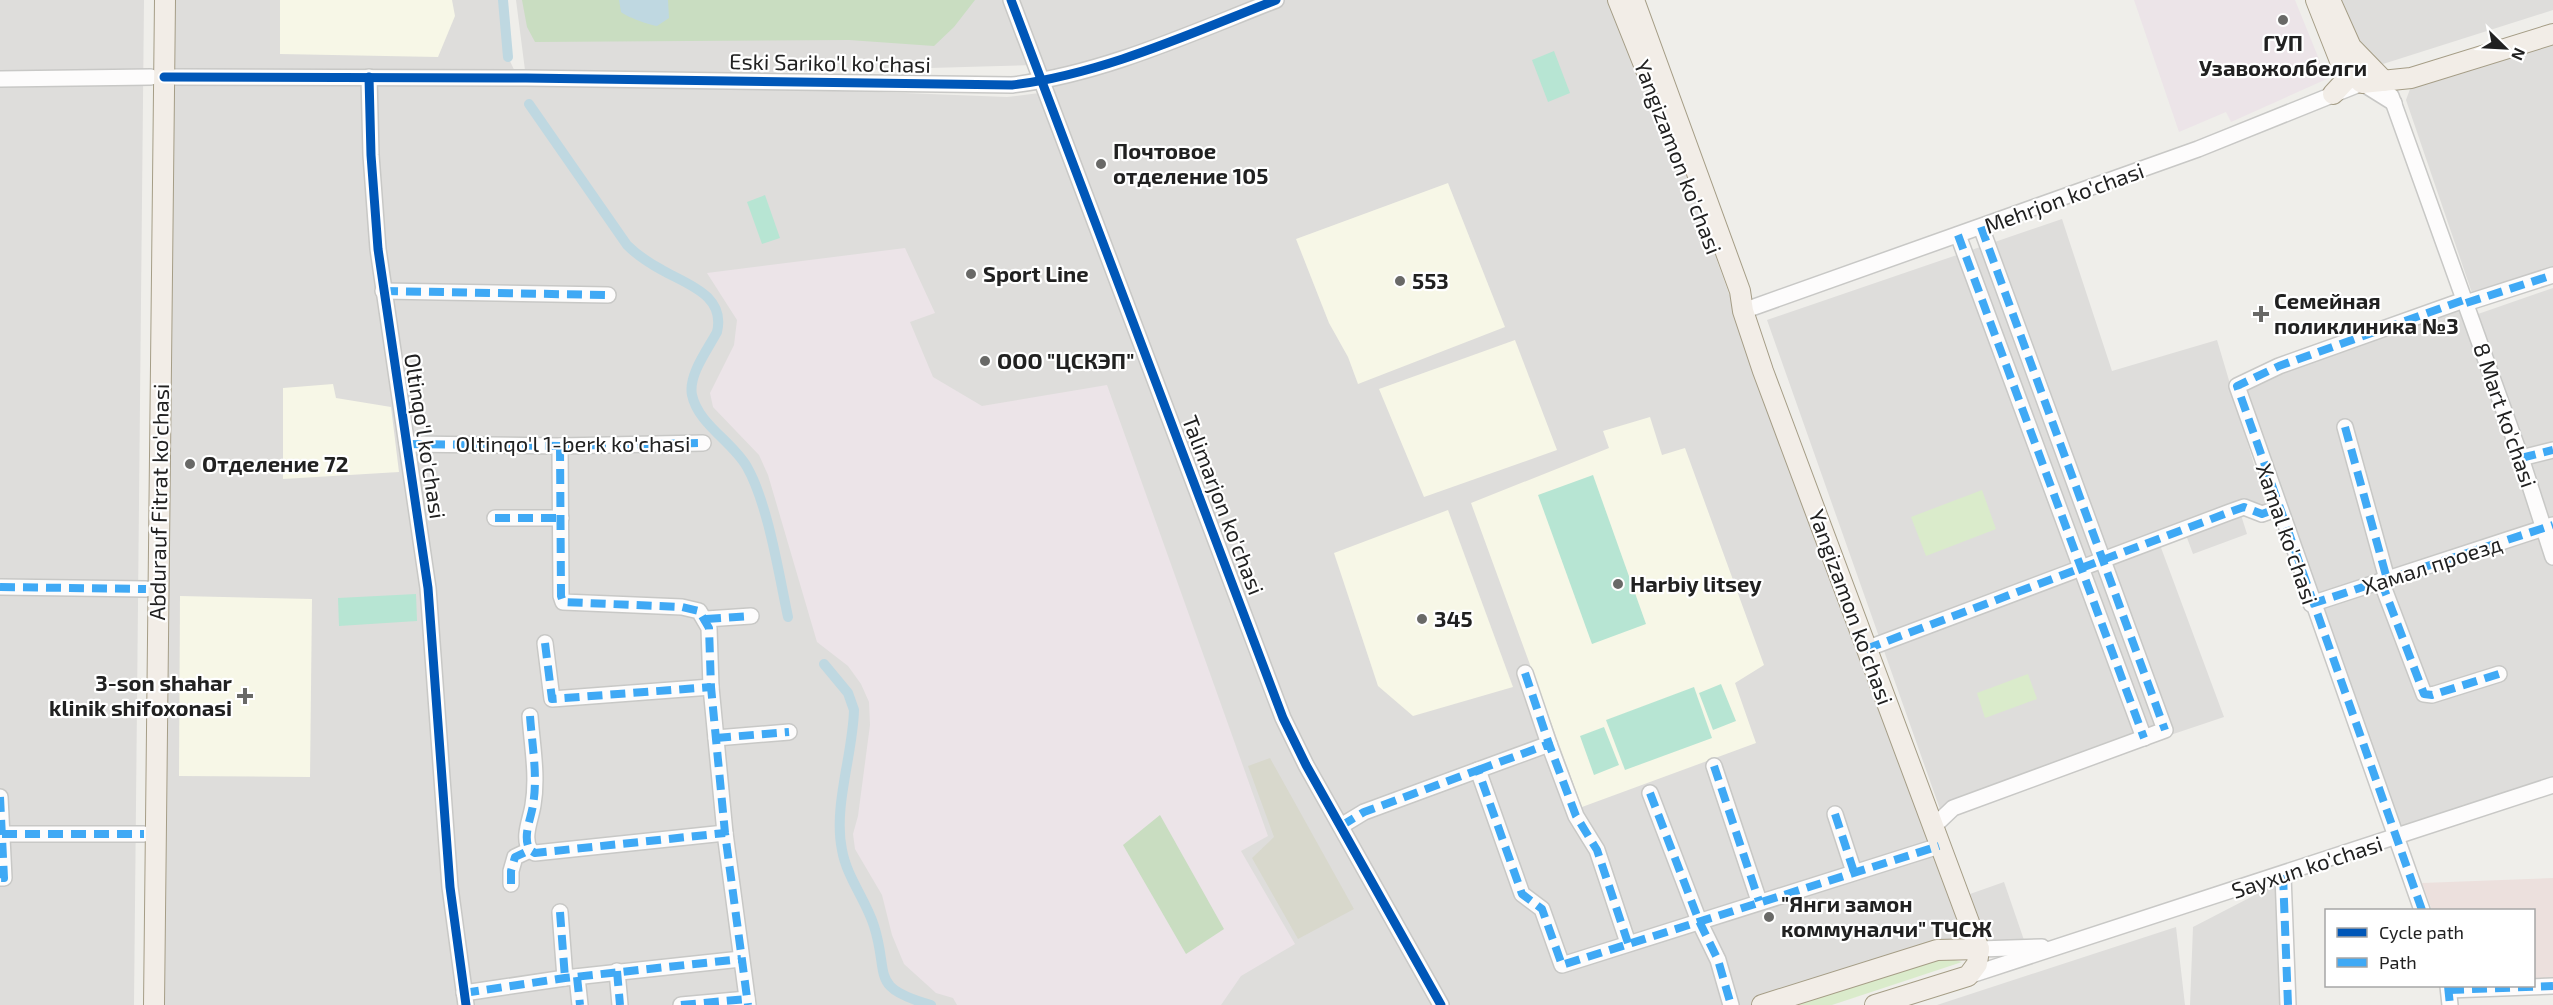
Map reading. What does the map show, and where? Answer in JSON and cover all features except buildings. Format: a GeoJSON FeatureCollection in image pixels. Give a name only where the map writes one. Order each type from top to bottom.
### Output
{"type":"FeatureCollection","features":[{"type":"Feature","properties":{"kind":"main road","name":"Abdurauf Fitrat ko'chasi"},"geometry":{"type":"LineString","coordinates":[[152,0],[158,77]]}},
{"type":"Feature","properties":{"kind":"main road","name":"Abdurauf Fitrat ko'chasi"},"geometry":{"type":"LineString","coordinates":[[154,1005],[150,834],[152,589],[158,77],[165,0]]}},
{"type":"Feature","properties":{"kind":"main road","name":"Yangizamon ko'chasi"},"geometry":{"type":"LineString","coordinates":[[1618,0],[1676,146],[1729,294],[1743,311]]}},
{"type":"Feature","properties":{"kind":"main road","name":"Yangizamon ko'chasi"},"geometry":{"type":"LineString","coordinates":[[1634,0],[1740,291],[1743,311],[1866,649],[1979,949]]}},
{"type":"Feature","properties":{"kind":"main road"},"geometry":{"type":"LineString","coordinates":[[2316,0],[2342,66],[2345,81],[2333,94]]}},
{"type":"Feature","properties":{"kind":"main road","name":"8 Mart ko'chasi"},"geometry":{"type":"LineString","coordinates":[[2330,0],[2351,47],[2384,81]]}},
{"type":"Feature","properties":{"kind":"main road","name":"Mehrjon ko'chasi"},"geometry":{"type":"LineString","coordinates":[[2384,81],[2400,72],[2553,25]]}},
{"type":"Feature","properties":{"kind":"main road","name":"Mehrjon ko'chasi"},"geometry":{"type":"LineString","coordinates":[[2362,83],[2411,78],[2553,34]]}},
{"type":"Feature","properties":{"kind":"main road"},"geometry":{"type":"LineString","coordinates":[[2342,66],[2362,83]]}},
{"type":"Feature","properties":{"kind":"main road","name":"Abdurauf Fitrat ko'chasi"},"geometry":{"type":"LineString","coordinates":[[142,1005],[150,834]]}},
{"type":"Feature","properties":{"kind":"main road","name":"Yangizamon ko'chasi"},"geometry":{"type":"LineString","coordinates":[[1937,950],[1960,932],[1963,918],[1962,902]]}},
{"type":"Feature","properties":{"kind":"main road"},"geometry":{"type":"LineString","coordinates":[[1968,976],[1977,964],[1979,949]]}},
{"type":"Feature","properties":{"kind":"main road","name":"Sayxun ko'chasi"},"geometry":{"type":"LineString","coordinates":[[1762,1005],[1937,950],[1979,949]]}},
{"type":"Feature","properties":{"kind":"main road","name":"Sayxun ko'chasi"},"geometry":{"type":"LineString","coordinates":[[1875,1005],[1968,976]]}},
{"type":"Feature","properties":{"kind":"street","name":"Talimarjon ko'chasi"},"geometry":{"type":"LineString","coordinates":[[1011,0],[1283,718],[1306,765],[1441,1005]]}},
{"type":"Feature","properties":{"kind":"street","name":"Eski Sariko'l ko'chasi"},"geometry":{"type":"LineString","coordinates":[[369,77],[1012,86],[1043,81],[1138,52],[1276,0]]}},
{"type":"Feature","properties":{"kind":"street"},"geometry":{"type":"LineString","coordinates":[[0,79],[369,77]]}},
{"type":"Feature","properties":{"kind":"street","name":"Oltinqo'l ko'chasi"},"geometry":{"type":"LineString","coordinates":[[369,77],[371,155],[383,291],[428,588],[450,887],[465,999]]}},
{"type":"Feature","properties":{"kind":"street"},"geometry":{"type":"LineString","coordinates":[[2362,83],[2394,104],[2399,88],[2411,78]]}},
{"type":"Feature","properties":{"kind":"street","name":"8 Mart ko'chasi"},"geometry":{"type":"LineString","coordinates":[[2384,81],[2548,527],[2553,557]]}},
{"type":"Feature","properties":{"kind":"street","name":"Mehrjon ko'chasi"},"geometry":{"type":"LineString","coordinates":[[1743,311],[2198,149],[2362,83]]}},
{"type":"Feature","properties":{"kind":"street"},"geometry":{"type":"LineString","coordinates":[[1478,770],[1522,894],[1542,909],[1562,965],[1854,872],[1936,837],[1953,808],[2165,730],[1982,227]]}},
{"type":"Feature","properties":{"kind":"street"},"geometry":{"type":"LineString","coordinates":[[1958,235],[2144,738]]}},
{"type":"Feature","properties":{"kind":"street"},"geometry":{"type":"LineString","coordinates":[[2465,301],[2553,275]]}},
{"type":"Feature","properties":{"kind":"street"},"geometry":{"type":"LineString","coordinates":[[383,291],[608,295]]}},
{"type":"Feature","properties":{"kind":"street","name":"Xamal ko'chasi"},"geometry":{"type":"LineString","coordinates":[[2422,909],[2237,390],[2238,384],[2279,366],[2465,301]]}},
{"type":"Feature","properties":{"kind":"street"},"geometry":{"type":"LineString","coordinates":[[2345,427],[2384,580],[2424,694],[2432,695],[2499,674]]}},
{"type":"Feature","properties":{"kind":"street","name":"Oltinqo'l 1-berk ko'chasi"},"geometry":{"type":"LineString","coordinates":[[407,444],[560,446],[703,443]]}},
{"type":"Feature","properties":{"kind":"street"},"geometry":{"type":"LineString","coordinates":[[560,446],[561,596],[563,602],[682,607],[699,610],[709,628],[711,687],[725,833],[747,1002],[681,1005]]}},
{"type":"Feature","properties":{"kind":"street"},"geometry":{"type":"LineString","coordinates":[[2521,458],[2553,450]]}},
{"type":"Feature","properties":{"kind":"street"},"geometry":{"type":"LineString","coordinates":[[1866,649],[2244,507],[2258,514],[2279,508]]}},
{"type":"Feature","properties":{"kind":"street"},"geometry":{"type":"LineString","coordinates":[[495,518],[561,518]]}},
{"type":"Feature","properties":{"kind":"street","name":"Хамал проезд"},"geometry":{"type":"LineString","coordinates":[[2312,604],[2548,527]]}},
{"type":"Feature","properties":{"kind":"street"},"geometry":{"type":"LineString","coordinates":[[0,587],[152,589]]}},
{"type":"Feature","properties":{"kind":"street"},"geometry":{"type":"LineString","coordinates":[[706,619],[751,616]]}},
{"type":"Feature","properties":{"kind":"street"},"geometry":{"type":"LineString","coordinates":[[545,643],[552,699],[711,687]]}},
{"type":"Feature","properties":{"kind":"street"},"geometry":{"type":"LineString","coordinates":[[1525,673],[1576,816],[1597,850],[1628,943]]}},
{"type":"Feature","properties":{"kind":"street"},"geometry":{"type":"LineString","coordinates":[[530,716],[535,771],[534,805],[528,826],[530,850]]}},
{"type":"Feature","properties":{"kind":"street"},"geometry":{"type":"LineString","coordinates":[[716,738],[789,732]]}},
{"type":"Feature","properties":{"kind":"street"},"geometry":{"type":"LineString","coordinates":[[1341,826],[1364,812],[1549,744]]}},
{"type":"Feature","properties":{"kind":"street"},"geometry":{"type":"LineString","coordinates":[[1714,766],[1759,901]]}},
{"type":"Feature","properties":{"kind":"street","name":"Sayxun ko'chasi"},"geometry":{"type":"LineString","coordinates":[[1968,976],[2553,785]]}},
{"type":"Feature","properties":{"kind":"street"},"geometry":{"type":"LineString","coordinates":[[1650,794],[1699,921],[1718,960],[1731,1005]]}},
{"type":"Feature","properties":{"kind":"street"},"geometry":{"type":"LineString","coordinates":[[0,797],[4,878],[0,878]]}},
{"type":"Feature","properties":{"kind":"street"},"geometry":{"type":"LineString","coordinates":[[1835,814],[1854,872]]}},
{"type":"Feature","properties":{"kind":"street"},"geometry":{"type":"LineString","coordinates":[[530,850],[535,853],[725,833]]}},
{"type":"Feature","properties":{"kind":"street"},"geometry":{"type":"LineString","coordinates":[[2,834],[150,834]]}},
{"type":"Feature","properties":{"kind":"street"},"geometry":{"type":"LineString","coordinates":[[511,884],[511,871],[515,857],[530,850]]}},
{"type":"Feature","properties":{"kind":"street"},"geometry":{"type":"LineString","coordinates":[[2283,875],[2288,1005]]}},
{"type":"Feature","properties":{"kind":"street"},"geometry":{"type":"LineString","coordinates":[[560,912],[571,977],[580,1005]]}},
{"type":"Feature","properties":{"kind":"street","name":"Sayxun ko'chasi"},"geometry":{"type":"LineString","coordinates":[[1979,949],[2060,946]]}},
{"type":"Feature","properties":{"kind":"street"},"geometry":{"type":"LineString","coordinates":[[465,999],[571,977],[741,959]]}},
{"type":"Feature","properties":{"kind":"street"},"geometry":{"type":"LineString","coordinates":[[617,971],[620,1005]]}},
{"type":"Feature","properties":{"kind":"street"},"geometry":{"type":"LineString","coordinates":[[2449,993],[2553,986]]}},
{"type":"Feature","properties":{"kind":"shaded area"},"geometry":{"type":"Polygon","coordinates":[[[0,0],[144,0],[134,1005],[0,1005],[0,0]]]}},
{"type":"Feature","properties":{"kind":"shaded area"},"geometry":{"type":"Polygon","coordinates":[[[165,0],[503,0],[508,57],[518,78],[526,78],[516,0],[1618,0],[1676,146],[1729,294],[1743,311],[1979,949],[1762,1005],[154,1005],[165,0]],[[1035,65],[540,79],[1007,97],[1047,92],[1035,65]]]}},
{"type":"Feature","properties":{"kind":"shaded area"},"geometry":{"type":"Polygon","coordinates":[[[280,0],[452,0],[455,16],[438,57],[280,54],[280,0]]]}},
{"type":"Feature","properties":{"kind":"shaded area"},"geometry":{"type":"Polygon","coordinates":[[[2134,0],[2295,0],[2327,79],[2231,122],[2226,112],[2179,132],[2134,0]]]}},
{"type":"Feature","properties":{"kind":"shaded area"},"geometry":{"type":"Polygon","coordinates":[[[2336,0],[2553,0],[2553,10],[2383,64],[2356,43],[2336,0]]]}},
{"type":"Feature","properties":{"kind":"shaded area"},"geometry":{"type":"Polygon","coordinates":[[[2553,42],[2553,266],[2472,293],[2406,100],[2410,89],[2553,42]]]}},
{"type":"Feature","properties":{"kind":"shaded area","name":"553"},"geometry":{"type":"Polygon","coordinates":[[[1448,183],[1505,327],[1358,384],[1348,357],[1329,323],[1296,239],[1448,183]]]}},
{"type":"Feature","properties":{"kind":"shaded area"},"geometry":{"type":"Polygon","coordinates":[[[2062,219],[2112,371],[2217,340],[2266,505],[2241,515],[2247,534],[2193,554],[2186,535],[2160,545],[2224,717],[1941,812],[1767,320],[2062,219]]]}},
{"type":"Feature","properties":{"kind":"shaded area"},"geometry":{"type":"Polygon","coordinates":[[[905,248],[935,313],[910,322],[933,377],[982,406],[1107,385],[1268,836],[1241,851],[1295,944],[1241,976],[1221,1005],[957,1005],[953,998],[936,993],[904,964],[892,935],[882,895],[855,849],[853,834],[858,816],[870,725],[869,702],[861,684],[848,666],[817,642],[768,475],[759,455],[713,407],[710,393],[734,345],[737,320],[707,273],[905,248]]]}},
{"type":"Feature","properties":{"kind":"shaded area"},"geometry":{"type":"Polygon","coordinates":[[[2553,288],[2553,516],[2548,518],[2478,314],[2553,288]]]}},
{"type":"Feature","properties":{"kind":"shaded area"},"geometry":{"type":"Polygon","coordinates":[[[2464,300],[2553,557],[2553,785],[2396,837],[2237,386],[2464,300]]]}},
{"type":"Feature","properties":{"kind":"shaded area"},"geometry":{"type":"Polygon","coordinates":[[[1515,340],[1557,450],[1424,497],[1379,389],[1515,340]]]}},
{"type":"Feature","properties":{"kind":"shaded area"},"geometry":{"type":"Polygon","coordinates":[[[333,384],[336,398],[391,407],[399,472],[283,479],[283,388],[333,384]]]}},
{"type":"Feature","properties":{"kind":"shaded area","name":"Harbiy litsey"},"geometry":{"type":"Polygon","coordinates":[[[1650,417],[1662,455],[1685,448],[1764,665],[1735,683],[1756,743],[1582,807],[1471,503],[1609,448],[1603,431],[1650,417]]]}},
{"type":"Feature","properties":{"kind":"shaded area","name":"345"},"geometry":{"type":"Polygon","coordinates":[[[1448,510],[1513,687],[1413,716],[1378,686],[1334,553],[1448,510]]]}},
{"type":"Feature","properties":{"kind":"shaded area","name":"3-son shahar klinik shifoxonasi"},"geometry":{"type":"Polygon","coordinates":[[[180,596],[312,599],[310,777],[179,776],[180,596]]]}},
{"type":"Feature","properties":{"kind":"shaded area"},"geometry":{"type":"Polygon","coordinates":[[[1270,758],[1354,909],[1298,939],[1252,858],[1274,837],[1248,766],[1270,758]]]}},
{"type":"Feature","properties":{"kind":"shaded area"},"geometry":{"type":"Polygon","coordinates":[[[2553,878],[2553,983],[2535,983],[2535,909],[2432,909],[2422,883],[2553,878]]]}},
{"type":"Feature","properties":{"kind":"shaded area"},"geometry":{"type":"Polygon","coordinates":[[[2282,881],[2285,1005],[2190,1005],[2193,927],[2282,881]]]}},
{"type":"Feature","properties":{"kind":"shaded area"},"geometry":{"type":"Polygon","coordinates":[[[2004,882],[2025,943],[1986,941],[1970,894],[2004,882]]]}},
{"type":"Feature","properties":{"kind":"shaded area"},"geometry":{"type":"Polygon","coordinates":[[[2176,927],[2185,1005],[1937,1005],[2176,927]]]}},
{"type":"Feature","properties":{"kind":"green space"},"geometry":{"type":"Polygon","coordinates":[[[522,0],[975,0],[954,27],[934,46],[849,40],[535,42],[527,27],[522,0]]]}},
{"type":"Feature","properties":{"kind":"green space"},"geometry":{"type":"Polygon","coordinates":[[[1554,51],[1570,93],[1548,102],[1532,60],[1554,51]]]}},
{"type":"Feature","properties":{"kind":"green space"},"geometry":{"type":"Polygon","coordinates":[[[765,195],[780,238],[762,244],[747,202],[765,195]]]}},
{"type":"Feature","properties":{"kind":"green space"},"geometry":{"type":"Polygon","coordinates":[[[1593,475],[1646,624],[1592,644],[1538,495],[1593,475]]]}},
{"type":"Feature","properties":{"kind":"green space"},"geometry":{"type":"Polygon","coordinates":[[[1982,490],[1996,529],[1926,556],[1911,517],[1982,490]]]}},
{"type":"Feature","properties":{"kind":"green space"},"geometry":{"type":"Polygon","coordinates":[[[416,594],[417,621],[339,626],[338,598],[416,594]]]}},
{"type":"Feature","properties":{"kind":"green space"},"geometry":{"type":"Polygon","coordinates":[[[2028,674],[2037,699],[1985,718],[1977,693],[2028,674]]]}},
{"type":"Feature","properties":{"kind":"green space"},"geometry":{"type":"Polygon","coordinates":[[[1721,684],[1736,721],[1713,730],[1699,693],[1721,684]]]}},
{"type":"Feature","properties":{"kind":"green space"},"geometry":{"type":"Polygon","coordinates":[[[1694,687],[1712,738],[1625,770],[1606,720],[1694,687]]]}},
{"type":"Feature","properties":{"kind":"green space"},"geometry":{"type":"Polygon","coordinates":[[[1604,727],[1619,765],[1594,775],[1580,736],[1604,727]]]}},
{"type":"Feature","properties":{"kind":"green space"},"geometry":{"type":"Polygon","coordinates":[[[1160,815],[1224,929],[1186,954],[1123,845],[1160,815]]]}},
{"type":"Feature","properties":{"kind":"green space"},"geometry":{"type":"Polygon","coordinates":[[[1936,955],[1962,962],[1832,1005],[1788,1005],[1936,955]]]}},
{"type":"Feature","properties":{"kind":"water"},"geometry":{"type":"Polygon","coordinates":[[[619,0],[668,0],[669,18],[657,26],[649,24],[621,12],[619,0]]]}},
{"type":"Feature","properties":{"kind":"waterway"},"geometry":{"type":"LineString","coordinates":[[503,0],[508,57]]}},
{"type":"Feature","properties":{"kind":"waterway"},"geometry":{"type":"LineString","coordinates":[[529,104],[627,245],[648,262],[702,292],[716,309],[717,332],[696,371],[692,395],[701,415],[741,458],[754,482],[772,540],[788,617]]}},
{"type":"Feature","properties":{"kind":"waterway"},"geometry":{"type":"LineString","coordinates":[[824,664],[848,693],[854,710],[840,816],[844,860],[874,926],[882,968],[889,985],[898,992],[931,1005]]}},
{"type":"Feature","properties":{"kind":"marked path"},"geometry":{"type":"LineString","coordinates":[[1981,227],[2165,730]]}},
{"type":"Feature","properties":{"kind":"marked path"},"geometry":{"type":"LineString","coordinates":[[1958,235],[2144,738]]}},
{"type":"Feature","properties":{"kind":"marked path"},"geometry":{"type":"LineString","coordinates":[[2466,303],[2553,275]]}},
{"type":"Feature","properties":{"kind":"marked path"},"geometry":{"type":"LineString","coordinates":[[383,291],[608,295]]}},
{"type":"Feature","properties":{"kind":"marked path"},"geometry":{"type":"LineString","coordinates":[[2422,909],[2237,386],[2279,366],[2464,300]]}},
{"type":"Feature","properties":{"kind":"marked path"},"geometry":{"type":"LineString","coordinates":[[2345,427],[2387,579]]}},
{"type":"Feature","properties":{"kind":"marked path"},"geometry":{"type":"LineString","coordinates":[[407,444],[560,446],[703,443]]}},
{"type":"Feature","properties":{"kind":"marked path"},"geometry":{"type":"LineString","coordinates":[[560,446],[561,596],[563,602],[682,607],[699,611],[709,628],[711,687],[725,833],[748,1005]]}},
{"type":"Feature","properties":{"kind":"marked path"},"geometry":{"type":"LineString","coordinates":[[2521,458],[2553,450]]}},
{"type":"Feature","properties":{"kind":"marked path"},"geometry":{"type":"LineString","coordinates":[[1866,649],[2244,507],[2262,514],[2279,508]]}},
{"type":"Feature","properties":{"kind":"marked path"},"geometry":{"type":"LineString","coordinates":[[495,518],[561,518]]}},
{"type":"Feature","properties":{"kind":"marked path"},"geometry":{"type":"LineString","coordinates":[[2311,604],[2553,525]]}},
{"type":"Feature","properties":{"kind":"marked path"},"geometry":{"type":"LineString","coordinates":[[2381,581],[2424,694],[2432,695],[2499,674]]}},
{"type":"Feature","properties":{"kind":"marked path"},"geometry":{"type":"LineString","coordinates":[[0,587],[146,589]]}},
{"type":"Feature","properties":{"kind":"marked path"},"geometry":{"type":"LineString","coordinates":[[706,619],[751,616]]}},
{"type":"Feature","properties":{"kind":"marked path"},"geometry":{"type":"LineString","coordinates":[[545,643],[552,699],[711,687]]}},
{"type":"Feature","properties":{"kind":"marked path"},"geometry":{"type":"LineString","coordinates":[[1525,673],[1549,744]]}},
{"type":"Feature","properties":{"kind":"marked path"},"geometry":{"type":"LineString","coordinates":[[530,716],[535,783],[527,834],[530,850],[535,853],[725,833]]}},
{"type":"Feature","properties":{"kind":"marked path"},"geometry":{"type":"LineString","coordinates":[[716,738],[789,732]]}},
{"type":"Feature","properties":{"kind":"marked path"},"geometry":{"type":"LineString","coordinates":[[1478,770],[1549,744],[1576,816],[1597,850],[1628,943]]}},
{"type":"Feature","properties":{"kind":"marked path"},"geometry":{"type":"LineString","coordinates":[[1714,766],[1759,901]]}},
{"type":"Feature","properties":{"kind":"marked path"},"geometry":{"type":"LineString","coordinates":[[1341,826],[1364,812],[1478,770],[1522,894],[1542,909],[1562,965],[1939,846]]}},
{"type":"Feature","properties":{"kind":"marked path"},"geometry":{"type":"LineString","coordinates":[[1650,793],[1699,921],[1718,960],[1731,1005]]}},
{"type":"Feature","properties":{"kind":"marked path"},"geometry":{"type":"LineString","coordinates":[[0,797],[4,878],[0,878]]}},
{"type":"Feature","properties":{"kind":"marked path"},"geometry":{"type":"LineString","coordinates":[[1835,814],[1854,872]]}},
{"type":"Feature","properties":{"kind":"marked path"},"geometry":{"type":"LineString","coordinates":[[2,834],[144,834]]}},
{"type":"Feature","properties":{"kind":"marked path"},"geometry":{"type":"LineString","coordinates":[[511,884],[511,871],[515,857],[530,850]]}},
{"type":"Feature","properties":{"kind":"marked path"},"geometry":{"type":"LineString","coordinates":[[2283,875],[2288,1005]]}},
{"type":"Feature","properties":{"kind":"marked path"},"geometry":{"type":"LineString","coordinates":[[560,912],[565,978]]}},
{"type":"Feature","properties":{"kind":"marked path"},"geometry":{"type":"LineString","coordinates":[[464,993],[565,978],[741,959]]}},
{"type":"Feature","properties":{"kind":"marked path"},"geometry":{"type":"LineString","coordinates":[[617,971],[620,1005]]}},
{"type":"Feature","properties":{"kind":"marked path"},"geometry":{"type":"LineString","coordinates":[[577,977],[580,1005]]}},
{"type":"Feature","properties":{"kind":"marked path"},"geometry":{"type":"LineString","coordinates":[[2535,987],[2553,986]]}},
{"type":"Feature","properties":{"kind":"marked path"},"geometry":{"type":"LineString","coordinates":[[2448,987],[2450,1005]]}},
{"type":"Feature","properties":{"kind":"marked path"},"geometry":{"type":"LineString","coordinates":[[2449,990],[2527,987]]}},
{"type":"Feature","properties":{"kind":"marked path"},"geometry":{"type":"LineString","coordinates":[[681,1005],[747,999]]}},
{"type":"Feature","properties":{"kind":"cycle path"},"geometry":{"type":"LineString","coordinates":[[1011,0],[1283,718],[1306,765],[1441,1005]]}},
{"type":"Feature","properties":{"kind":"cycle path"},"geometry":{"type":"LineString","coordinates":[[164,77],[526,78],[1012,85],[1046,80],[1113,62],[1276,0]]}},
{"type":"Feature","properties":{"kind":"cycle path"},"geometry":{"type":"LineString","coordinates":[[369,77],[371,155],[378,249],[428,588],[450,887],[466,1005]]}},
{"type":"Feature","properties":{"kind":"place","name":"ГУП Узавожолбелги"},"geometry":{"type":"Point","coordinates":[2283,20]}},
{"type":"Feature","properties":{"kind":"place","name":"Почтовое отделение 105"},"geometry":{"type":"Point","coordinates":[1101,164]}},
{"type":"Feature","properties":{"kind":"place","name":"Sport Line"},"geometry":{"type":"Point","coordinates":[971,274]}},
{"type":"Feature","properties":{"kind":"place","name":"553"},"geometry":{"type":"Point","coordinates":[1400,281]}},
{"type":"Feature","properties":{"kind":"place","name":"Семейная поликлиника №3"},"geometry":{"type":"Point","coordinates":[2261,314]}},
{"type":"Feature","properties":{"kind":"place","name":"ООО \"ЦСКЭП\""},"geometry":{"type":"Point","coordinates":[985,361]}},
{"type":"Feature","properties":{"kind":"place","name":"Отделение 72"},"geometry":{"type":"Point","coordinates":[190,464]}},
{"type":"Feature","properties":{"kind":"place","name":"Harbiy litsey"},"geometry":{"type":"Point","coordinates":[1618,584]}},
{"type":"Feature","properties":{"kind":"place","name":"345"},"geometry":{"type":"Point","coordinates":[1422,619]}},
{"type":"Feature","properties":{"kind":"place","name":"3-son shahar klinik shifoxonasi"},"geometry":{"type":"Point","coordinates":[245,696]}},
{"type":"Feature","properties":{"kind":"place","name":"\"Янги замон коммуналчи\" ТЧСЖ"},"geometry":{"type":"Point","coordinates":[1769,917]}}]}
